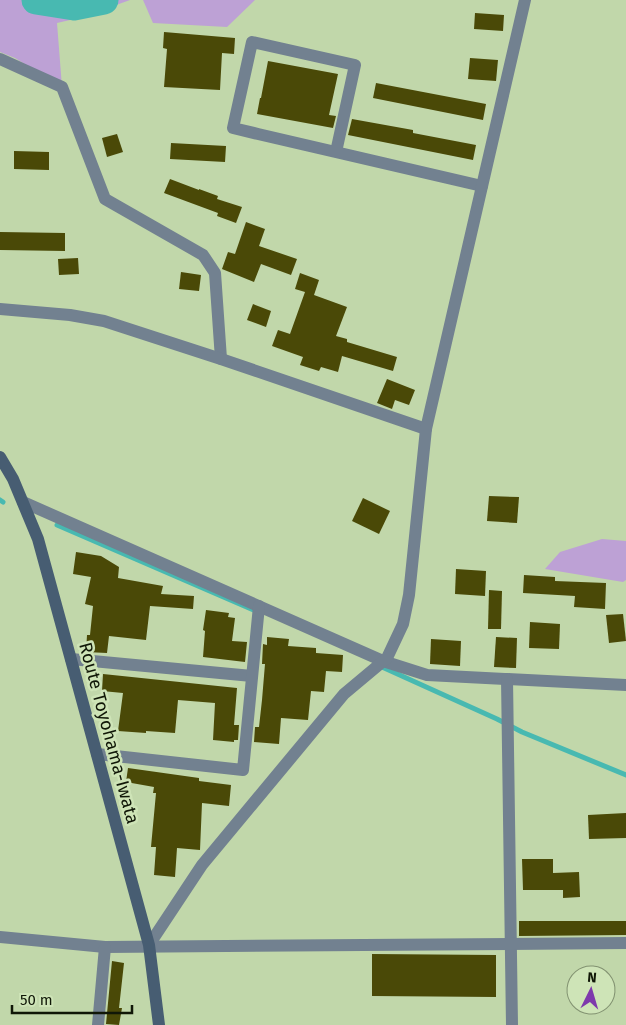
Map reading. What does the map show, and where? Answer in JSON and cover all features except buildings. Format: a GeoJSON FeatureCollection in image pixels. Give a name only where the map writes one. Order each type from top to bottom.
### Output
{"type":"FeatureCollection","features":[{"type":"Feature","properties":{"kind":"main road","name":"Route Toyohama-Iwata"},"geometry":{"type":"LineString","coordinates":[[0,457],[13,479],[38,539],[149,945],[159,1025]]}},
{"type":"Feature","properties":{"kind":"street"},"geometry":{"type":"LineString","coordinates":[[149,945],[202,865],[344,694],[387,658],[403,624],[409,595],[426,429],[525,0]]}},
{"type":"Feature","properties":{"kind":"street"},"geometry":{"type":"LineString","coordinates":[[336,152],[356,65],[252,42],[233,128],[336,152],[482,186]]}},
{"type":"Feature","properties":{"kind":"street"},"geometry":{"type":"LineString","coordinates":[[0,59],[62,87],[105,199],[203,255],[215,273],[221,359]]}},
{"type":"Feature","properties":{"kind":"street"},"geometry":{"type":"LineString","coordinates":[[0,309],[70,315],[104,321],[426,429]]}},
{"type":"Feature","properties":{"kind":"street"},"geometry":{"type":"LineString","coordinates":[[23,502],[383,661],[427,675],[626,685]]}},
{"type":"Feature","properties":{"kind":"street"},"geometry":{"type":"LineString","coordinates":[[97,754],[243,770],[258,606]]}},
{"type":"Feature","properties":{"kind":"street"},"geometry":{"type":"LineString","coordinates":[[71,659],[252,676]]}},
{"type":"Feature","properties":{"kind":"street"},"geometry":{"type":"LineString","coordinates":[[507,678],[512,1025]]}},
{"type":"Feature","properties":{"kind":"street"},"geometry":{"type":"LineString","coordinates":[[0,937],[105,947],[149,945],[626,943]]}},
{"type":"Feature","properties":{"kind":"street"},"geometry":{"type":"LineString","coordinates":[[98,1025],[105,947]]}},
{"type":"Feature","properties":{"kind":"shaded area"},"geometry":{"type":"Polygon","coordinates":[[[0,0],[130,0],[83,17],[57,23],[62,87],[15,58],[0,52],[0,0]]]}},
{"type":"Feature","properties":{"kind":"shaded area"},"geometry":{"type":"Polygon","coordinates":[[[143,0],[255,0],[227,27],[153,23],[143,0]]]}},
{"type":"Feature","properties":{"kind":"shaded area"},"geometry":{"type":"Polygon","coordinates":[[[602,539],[626,541],[626,580],[623,582],[545,569],[560,552],[602,539]]]}},
{"type":"Feature","properties":{"kind":"waterway"},"geometry":{"type":"LineString","coordinates":[[36,0],[74,6],[104,0]]}},
{"type":"Feature","properties":{"kind":"waterway"},"geometry":{"type":"LineString","coordinates":[[57,525],[258,612]]}},
{"type":"Feature","properties":{"kind":"waterway"},"geometry":{"type":"LineString","coordinates":[[382,667],[522,732],[626,775]]}}]}
